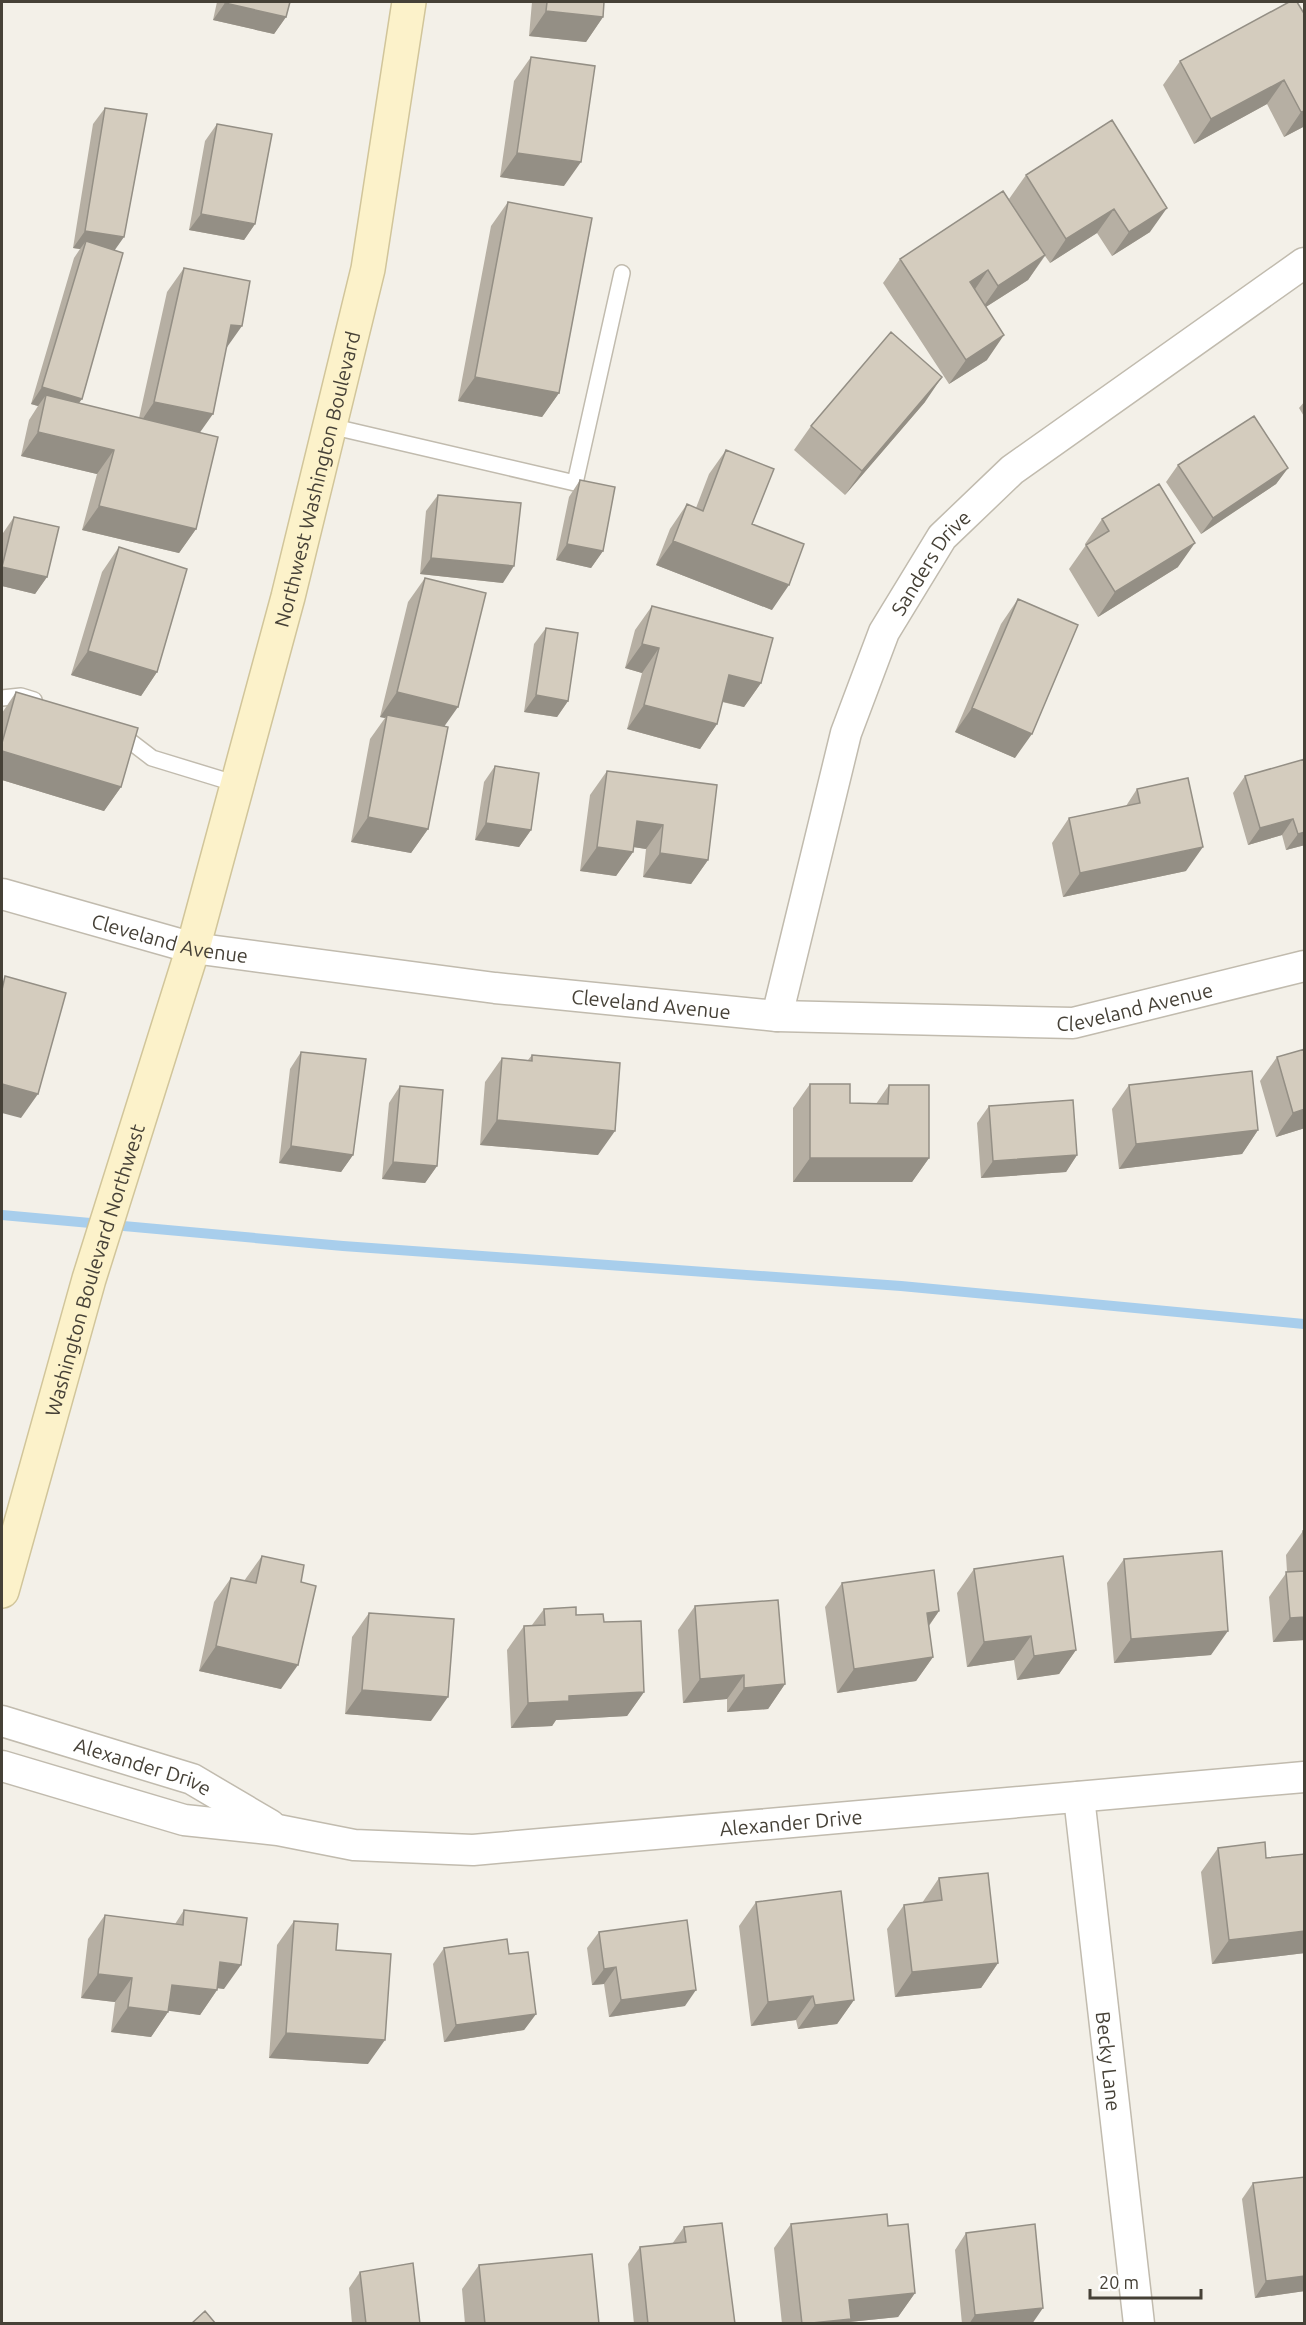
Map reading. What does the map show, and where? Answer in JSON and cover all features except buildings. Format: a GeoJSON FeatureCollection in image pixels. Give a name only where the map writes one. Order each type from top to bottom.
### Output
{"type":"FeatureCollection","features":[{"type":"Feature","properties":{"kind":"main road","name":"Northwest Washington Boulevard"},"geometry":{"type":"LineString","coordinates":[[193,948],[288,597],[368,269],[409,2]]}},
{"type":"Feature","properties":{"kind":"main road","name":"Washington Boulevard Northwest"},"geometry":{"type":"LineString","coordinates":[[2,1591],[89,1279],[193,948]]}},
{"type":"Feature","properties":{"kind":"street","name":"Sanders Drive"},"geometry":{"type":"LineString","coordinates":[[777,1016],[846,733],[884,632],[942,537],[1012,470],[1305,263]]}},
{"type":"Feature","properties":{"kind":"street","name":"Cleveland Avenue"},"geometry":{"type":"LineString","coordinates":[[2,894],[193,948],[495,988],[777,1016],[1073,1023],[1305,966]]}},
{"type":"Feature","properties":{"kind":"street","name":"Alexander Drive"},"geometry":{"type":"LineString","coordinates":[[2,1721],[192,1779],[278,1830]]}},
{"type":"Feature","properties":{"kind":"street","name":"Alexander Drive"},"geometry":{"type":"LineString","coordinates":[[2,1766],[184,1820],[278,1830],[354,1845],[473,1850],[1305,1777]]}},
{"type":"Feature","properties":{"kind":"street","name":"Becky Lane"},"geometry":{"type":"LineString","coordinates":[[1079,1797],[1139,2324]]}},
{"type":"Feature","properties":{"kind":"lane"},"geometry":{"type":"LineString","coordinates":[[330,426],[575,483],[622,273]]}},
{"type":"Feature","properties":{"kind":"lane"},"geometry":{"type":"LineString","coordinates":[[2,698],[21,696],[50,704]]}},
{"type":"Feature","properties":{"kind":"lane"},"geometry":{"type":"LineString","coordinates":[[101,725],[121,734],[152,758],[237,784]]}},
{"type":"Feature","properties":{"kind":"waterway"},"geometry":{"type":"LineString","coordinates":[[2,1215],[343,1246],[901,1286],[1304,1324]]}}]}
